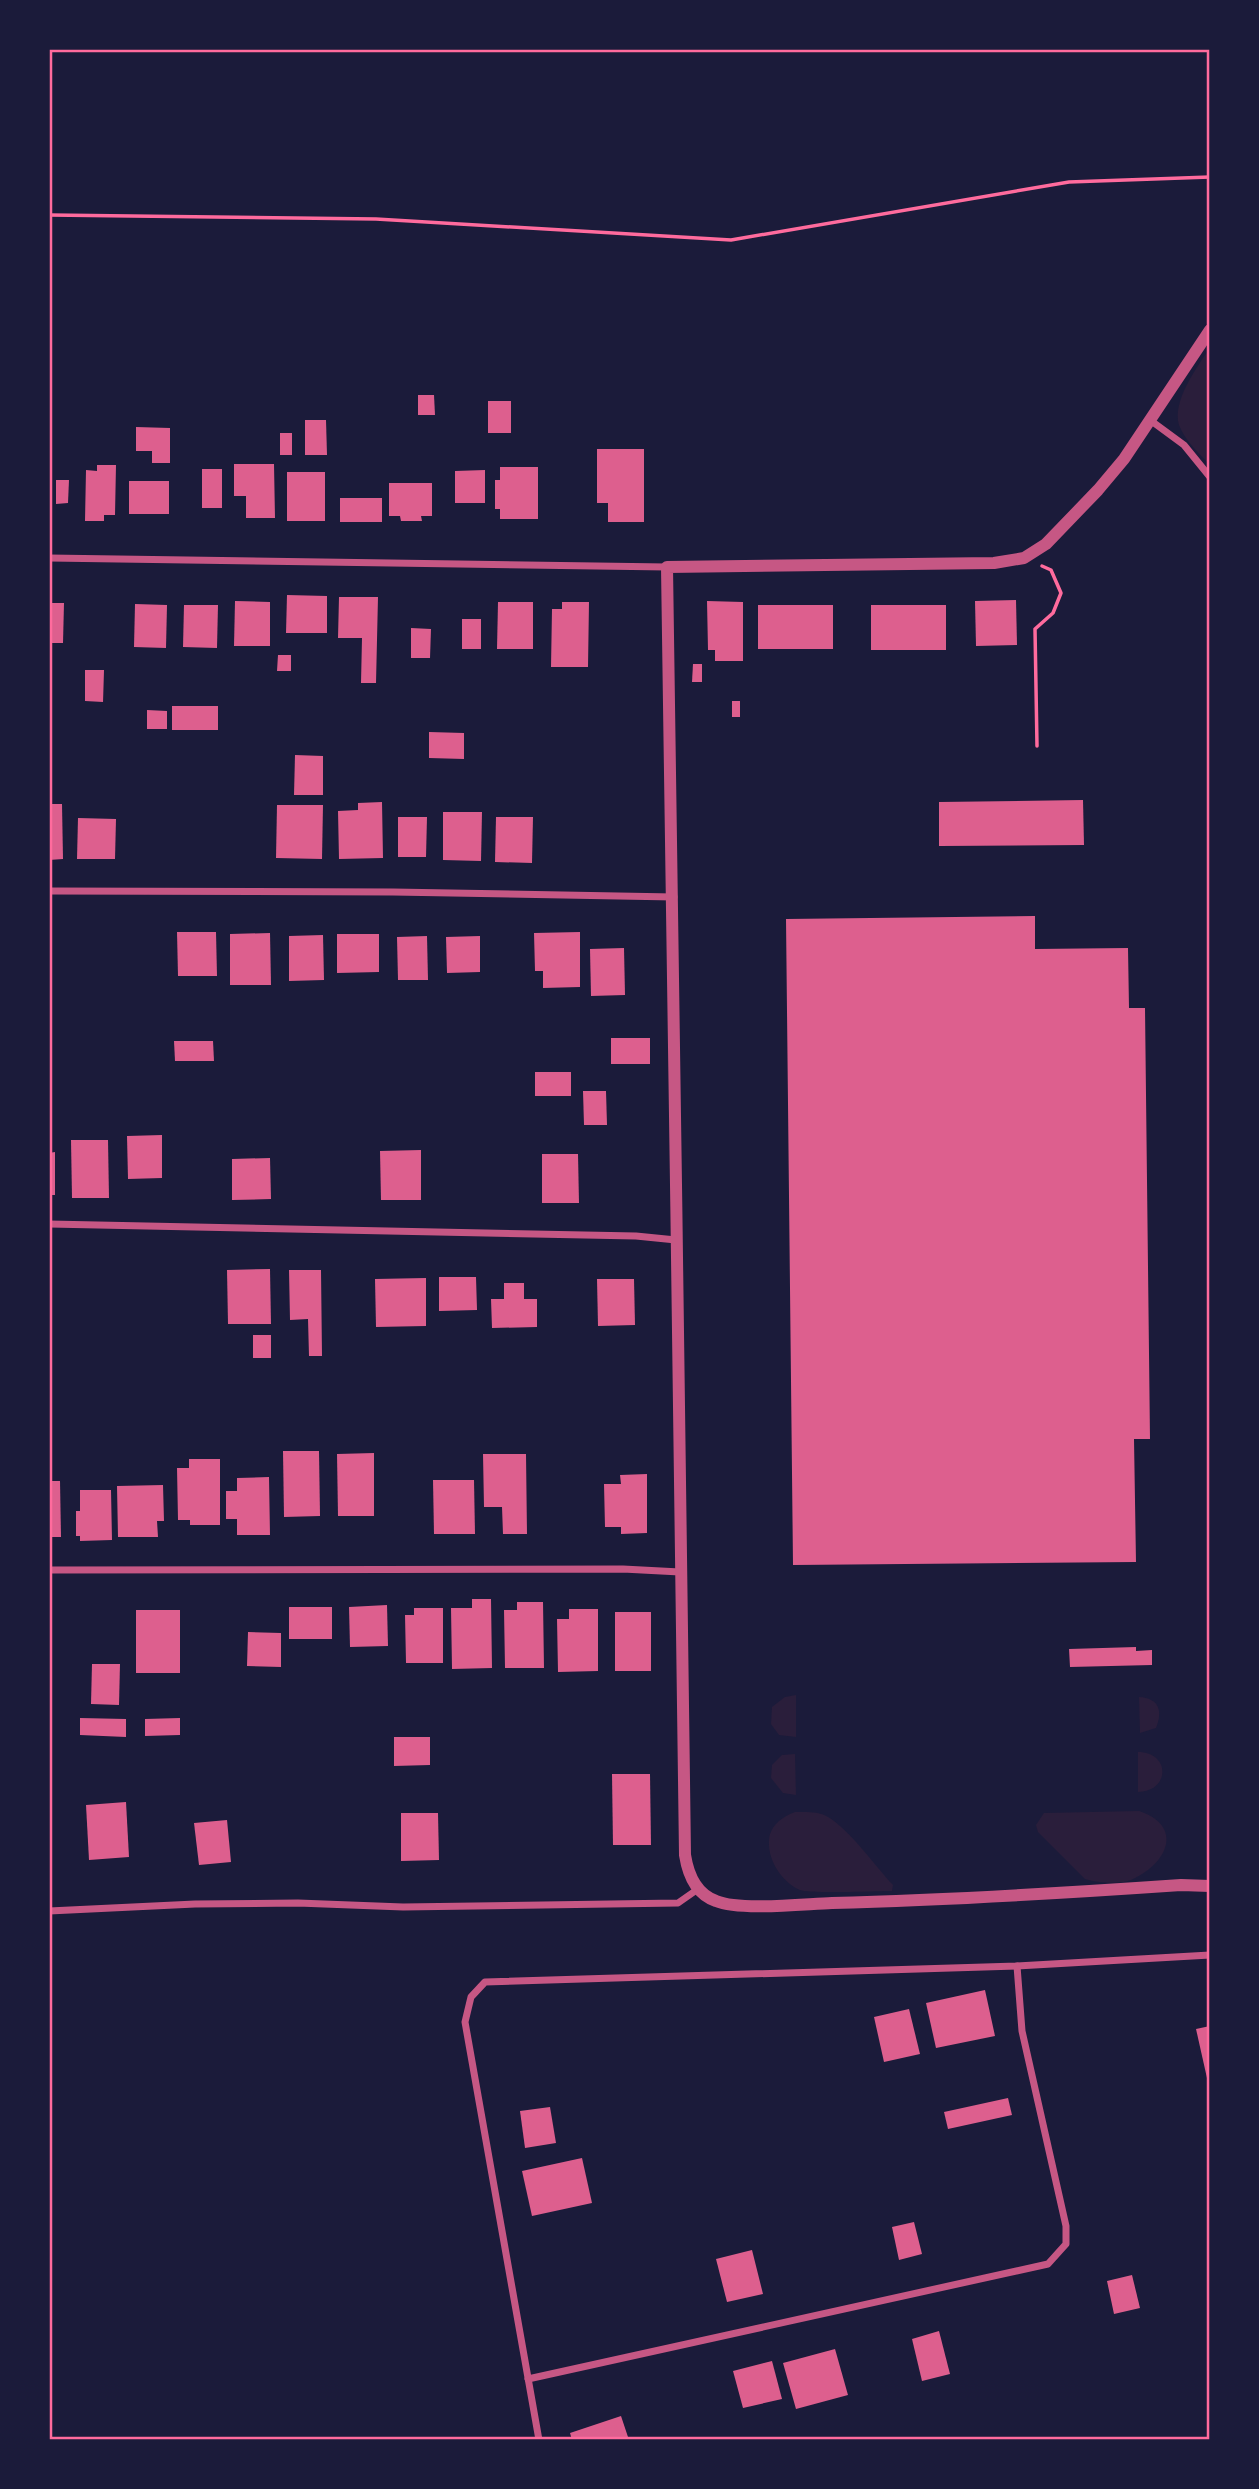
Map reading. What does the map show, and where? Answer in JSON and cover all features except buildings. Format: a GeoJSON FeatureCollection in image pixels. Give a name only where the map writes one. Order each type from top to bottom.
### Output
{"type":"FeatureCollection","features":[{"type":"Feature","properties":{"kind":"street"},"geometry":{"type":"LineString","coordinates":[[49,558],[667,567],[994,563],[1024,558],[1045,544],[1124,459],[1210,330]]}},
{"type":"Feature","properties":{"kind":"street"},"geometry":{"type":"LineString","coordinates":[[1150,420],[1184,445],[1210,477]]}},
{"type":"Feature","properties":{"kind":"street"},"geometry":{"type":"LineString","coordinates":[[667,567],[674,897],[680,1572],[687,1870],[698,1889],[715,1901],[762,1905],[963,1899],[1181,1885],[1210,1886]]}},
{"type":"Feature","properties":{"kind":"street"},"geometry":{"type":"LineString","coordinates":[[49,891],[393,892],[674,897]]}},
{"type":"Feature","properties":{"kind":"street"},"geometry":{"type":"LineString","coordinates":[[49,1224],[636,1236],[676,1240]]}},
{"type":"Feature","properties":{"kind":"street"},"geometry":{"type":"LineString","coordinates":[[49,1570],[623,1569],[680,1572]]}},
{"type":"Feature","properties":{"kind":"street"},"geometry":{"type":"LineString","coordinates":[[49,1910],[272,1903],[403,1907],[678,1903],[698,1889]]}},
{"type":"Feature","properties":{"kind":"street"},"geometry":{"type":"LineString","coordinates":[[539,2440],[465,2022],[471,1997],[485,1982],[1017,1966],[1210,1955]]}},
{"type":"Feature","properties":{"kind":"street"},"geometry":{"type":"LineString","coordinates":[[528,2379],[1048,2263],[1066,2244],[1066,2225],[1022,2031],[1017,1966]]}},
{"type":"Feature","properties":{"kind":"path"},"geometry":{"type":"LineString","coordinates":[[49,215],[376,219],[731,240],[1069,182],[1210,177]]}},
{"type":"Feature","properties":{"kind":"path"},"geometry":{"type":"LineString","coordinates":[[1024,558],[1051,570],[1061,593],[1054,613],[1035,629],[1037,746]]}},
{"type":"Feature","properties":{"kind":"shaded area"},"geometry":{"type":"Polygon","coordinates":[[[1210,348],[1210,465],[1185,436],[1178,416],[1182,395],[1210,348]]]}},
{"type":"Feature","properties":{"kind":"shaded area"},"geometry":{"type":"Polygon","coordinates":[[[796,1695],[796,1737],[779,1735],[771,1724],[772,1707],[785,1697],[796,1695]]]}},
{"type":"Feature","properties":{"kind":"shaded area"},"geometry":{"type":"Polygon","coordinates":[[[1139,1697],[1151,1700],[1159,1711],[1156,1728],[1140,1733],[1139,1697]]]}},
{"type":"Feature","properties":{"kind":"shaded area"},"geometry":{"type":"Polygon","coordinates":[[[1138,1752],[1156,1758],[1161,1764],[1162,1772],[1156,1785],[1149,1790],[1138,1792],[1138,1752]]]}},
{"type":"Feature","properties":{"kind":"shaded area"},"geometry":{"type":"Polygon","coordinates":[[[795,1754],[796,1795],[783,1793],[771,1778],[772,1765],[782,1755],[795,1754]]]}},
{"type":"Feature","properties":{"kind":"shaded area"},"geometry":{"type":"Polygon","coordinates":[[[1139,1811],[1162,1826],[1166,1845],[1155,1864],[1133,1879],[1122,1882],[1085,1879],[1038,1832],[1036,1825],[1044,1813],[1139,1811]]]}},
{"type":"Feature","properties":{"kind":"shaded area"},"geometry":{"type":"Polygon","coordinates":[[[795,1812],[820,1814],[836,1823],[893,1885],[892,1891],[829,1892],[806,1891],[794,1887],[774,1864],[769,1842],[771,1831],[777,1823],[795,1812]]]}}]}
